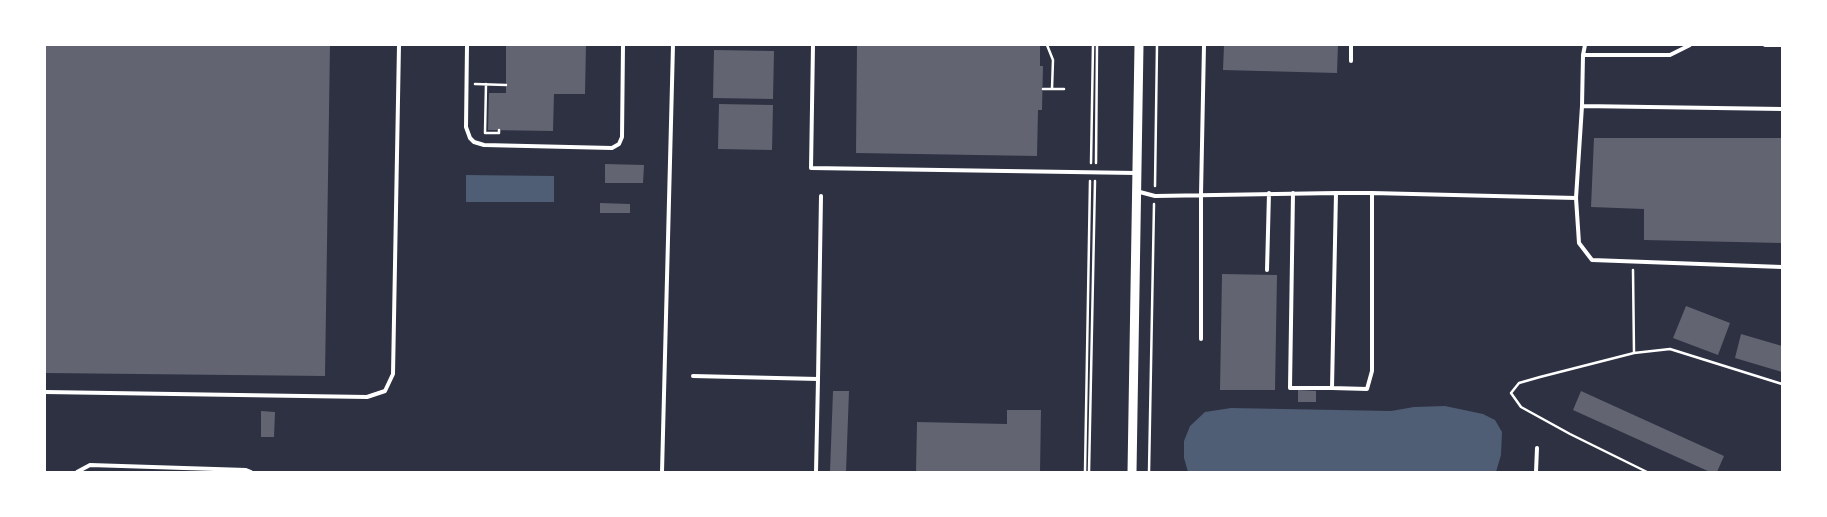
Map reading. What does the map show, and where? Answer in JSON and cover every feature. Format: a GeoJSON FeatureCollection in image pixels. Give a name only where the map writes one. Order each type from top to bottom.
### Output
{"type":"FeatureCollection","features":[{"type":"Feature","properties":{"kind":"street"},"geometry":{"type":"LineString","coordinates":[[1132,472],[1136,174],[1140,45]]}},
{"type":"Feature","properties":{"kind":"lane"},"geometry":{"type":"LineString","coordinates":[[45,392],[367,397],[385,391],[393,374],[399,45]]}},
{"type":"Feature","properties":{"kind":"lane"},"geometry":{"type":"LineString","coordinates":[[467,45],[466,127],[470,138],[474,142],[484,145],[612,148],[620,144],[622,137],[623,45]]}},
{"type":"Feature","properties":{"kind":"lane"},"geometry":{"type":"LineString","coordinates":[[662,472],[673,45]]}},
{"type":"Feature","properties":{"kind":"lane"},"geometry":{"type":"LineString","coordinates":[[813,45],[811,168],[1136,174]]}},
{"type":"Feature","properties":{"kind":"lane"},"geometry":{"type":"LineString","coordinates":[[1201,339],[1204,45]]}},
{"type":"Feature","properties":{"kind":"lane"},"geometry":{"type":"LineString","coordinates":[[1351,45],[1351,61]]}},
{"type":"Feature","properties":{"kind":"lane"},"geometry":{"type":"LineString","coordinates":[[1585,45],[1576,198],[1579,243],[1592,260],[1782,267]]}},
{"type":"Feature","properties":{"kind":"lane"},"geometry":{"type":"LineString","coordinates":[[1583,55],[1670,55],[1690,45]]}},
{"type":"Feature","properties":{"kind":"lane"},"geometry":{"type":"LineString","coordinates":[[1765,45],[1782,46]]}},
{"type":"Feature","properties":{"kind":"lane"},"geometry":{"type":"LineString","coordinates":[[1582,106],[1782,109]]}},
{"type":"Feature","properties":{"kind":"lane"},"geometry":{"type":"LineString","coordinates":[[1136,191],[1155,196],[1372,193],[1576,198]]}},
{"type":"Feature","properties":{"kind":"lane"},"geometry":{"type":"LineString","coordinates":[[1267,270],[1269,193]]}},
{"type":"Feature","properties":{"kind":"lane"},"geometry":{"type":"LineString","coordinates":[[1293,193],[1290,388],[1367,389],[1372,371],[1372,193]]}},
{"type":"Feature","properties":{"kind":"lane"},"geometry":{"type":"LineString","coordinates":[[1332,388],[1336,193]]}},
{"type":"Feature","properties":{"kind":"lane"},"geometry":{"type":"LineString","coordinates":[[816,472],[821,196]]}},
{"type":"Feature","properties":{"kind":"lane"},"geometry":{"type":"LineString","coordinates":[[693,376],[818,379]]}},
{"type":"Feature","properties":{"kind":"lane"},"geometry":{"type":"LineString","coordinates":[[1536,472],[1537,448]]}},
{"type":"Feature","properties":{"kind":"lane"},"geometry":{"type":"LineString","coordinates":[[77,472],[90,465],[246,470],[250,472]]}},
{"type":"Feature","properties":{"kind":"path"},"geometry":{"type":"LineString","coordinates":[[1047,45],[1053,60],[1052,89]]}},
{"type":"Feature","properties":{"kind":"path"},"geometry":{"type":"LineString","coordinates":[[1090,472],[1093,45]]}},
{"type":"Feature","properties":{"kind":"path"},"geometry":{"type":"LineString","coordinates":[[1086,472],[1097,45]]}},
{"type":"Feature","properties":{"kind":"path"},"geometry":{"type":"LineString","coordinates":[[1149,472],[1157,45]]}},
{"type":"Feature","properties":{"kind":"path"},"geometry":{"type":"LineString","coordinates":[[486,84],[485,133],[499,133],[499,130]]}},
{"type":"Feature","properties":{"kind":"path"},"geometry":{"type":"LineString","coordinates":[[1043,89],[1064,89]]}},
{"type":"Feature","properties":{"kind":"path"},"geometry":{"type":"LineString","coordinates":[[1633,262],[1634,353]]}},
{"type":"Feature","properties":{"kind":"path"},"geometry":{"type":"LineString","coordinates":[[1647,472],[1570,434],[1521,407],[1511,393],[1518,383],[1634,353],[1670,350],[1782,384]]}},
{"type":"Feature","properties":{"kind":"water"},"geometry":{"type":"Polygon","coordinates":[[[466,175],[554,176],[554,202],[466,202],[466,175]]]}},
{"type":"Feature","properties":{"kind":"water"},"geometry":{"type":"Polygon","coordinates":[[[1445,406],[1483,414],[1495,420],[1502,432],[1501,455],[1496,472],[1188,472],[1184,458],[1184,441],[1190,426],[1205,412],[1231,408],[1391,411],[1414,407],[1445,406]]]}},
{"type":"Feature","properties":{"kind":"building"},"geometry":{"type":"Polygon","coordinates":[[[45,45],[330,45],[325,376],[45,373],[45,45]]]}},
{"type":"Feature","properties":{"kind":"building"},"geometry":{"type":"Polygon","coordinates":[[[506,45],[586,45],[585,94],[554,94],[553,131],[488,130],[489,93],[506,93],[506,45]]]}},
{"type":"Feature","properties":{"kind":"building"},"geometry":{"type":"Polygon","coordinates":[[[857,45],[1040,45],[1040,66],[1043,66],[1042,110],[1038,110],[1037,156],[856,153],[857,45]]]}},
{"type":"Feature","properties":{"kind":"building"},"geometry":{"type":"Polygon","coordinates":[[[1224,45],[1338,45],[1337,73],[1223,70],[1224,45]]]}},
{"type":"Feature","properties":{"kind":"building"},"geometry":{"type":"Polygon","coordinates":[[[714,50],[774,51],[773,99],[713,98],[714,50]]]}},
{"type":"Feature","properties":{"kind":"building"},"geometry":{"type":"Polygon","coordinates":[[[719,104],[773,105],[772,150],[718,149],[719,104]]]}},
{"type":"Feature","properties":{"kind":"building"},"geometry":{"type":"Polygon","coordinates":[[[1594,138],[1782,138],[1782,243],[1644,240],[1644,209],[1591,207],[1594,138]]]}},
{"type":"Feature","properties":{"kind":"building"},"geometry":{"type":"Polygon","coordinates":[[[605,164],[644,165],[643,183],[605,183],[605,164]]]}},
{"type":"Feature","properties":{"kind":"building"},"geometry":{"type":"Polygon","coordinates":[[[600,203],[630,204],[630,213],[600,213],[600,203]]]}},
{"type":"Feature","properties":{"kind":"building"},"geometry":{"type":"Polygon","coordinates":[[[1222,274],[1277,275],[1275,390],[1220,390],[1222,274]]]}},
{"type":"Feature","properties":{"kind":"building"},"geometry":{"type":"Polygon","coordinates":[[[1686,306],[1730,323],[1718,355],[1673,338],[1686,306]]]}},
{"type":"Feature","properties":{"kind":"building"},"geometry":{"type":"Polygon","coordinates":[[[1741,334],[1782,346],[1782,372],[1735,358],[1741,334]]]}},
{"type":"Feature","properties":{"kind":"building"},"geometry":{"type":"Polygon","coordinates":[[[1298,390],[1316,391],[1316,402],[1298,402],[1298,390]]]}},
{"type":"Feature","properties":{"kind":"building"},"geometry":{"type":"Polygon","coordinates":[[[833,391],[849,391],[846,472],[830,472],[833,391]]]}},
{"type":"Feature","properties":{"kind":"building"},"geometry":{"type":"Polygon","coordinates":[[[1581,391],[1724,456],[1717,472],[1710,472],[1573,410],[1581,391]]]}},
{"type":"Feature","properties":{"kind":"building"},"geometry":{"type":"Polygon","coordinates":[[[1007,410],[1041,410],[1040,472],[916,472],[917,422],[1007,424],[1007,410]]]}},
{"type":"Feature","properties":{"kind":"building"},"geometry":{"type":"Polygon","coordinates":[[[261,411],[275,412],[274,437],[261,437],[261,411]]]}}]}
